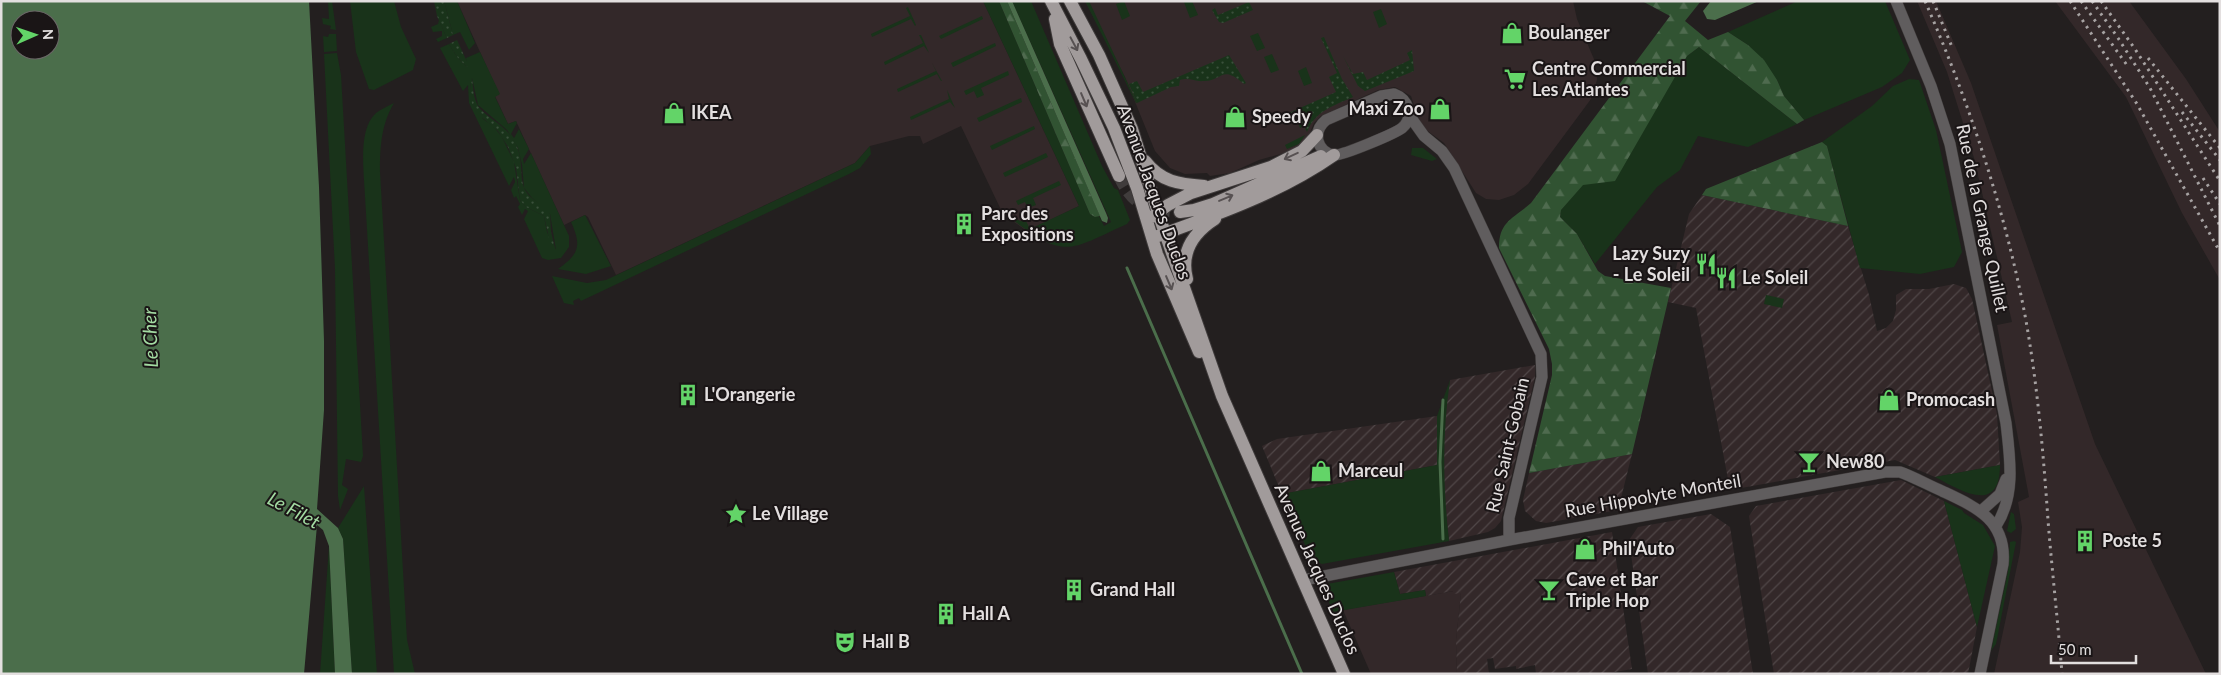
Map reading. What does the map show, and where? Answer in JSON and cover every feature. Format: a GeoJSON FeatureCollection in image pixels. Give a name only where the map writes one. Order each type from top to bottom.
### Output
{"type":"FeatureCollection","features":[{"type":"Feature","properties":{"kind":"main road","name":"Avenue Jacques Duclos"},"geometry":{"type":"LineString","coordinates":[[1070,1],[1120,99],[1142,157],[1164,233],[1222,396]]}},
{"type":"Feature","properties":{"kind":"main road","name":"Avenue Jacques Duclos"},"geometry":{"type":"LineString","coordinates":[[1052,3],[1114,128],[1137,188],[1151,238],[1199,352],[1222,396],[1344,674]]}},
{"type":"Feature","properties":{"kind":"main road"},"geometry":{"type":"LineString","coordinates":[[1052,3],[1060,44],[1118,176]]}},
{"type":"Feature","properties":{"kind":"main road"},"geometry":{"type":"LineString","coordinates":[[1146,222],[1190,193],[1271,167],[1302,151],[1317,135]]}},
{"type":"Feature","properties":{"kind":"main road"},"geometry":{"type":"LineString","coordinates":[[1151,238],[1231,209],[1301,176],[1331,154]]}},
{"type":"Feature","properties":{"kind":"main road"},"geometry":{"type":"LineString","coordinates":[[1180,212],[1213,204],[1331,154]]}},
{"type":"Feature","properties":{"kind":"main road"},"geometry":{"type":"LineString","coordinates":[[1142,157],[1152,170],[1172,183],[1209,186]]}},
{"type":"Feature","properties":{"kind":"main road"},"geometry":{"type":"LineString","coordinates":[[1203,342],[1185,272],[1186,254],[1191,241],[1197,233],[1207,224],[1231,209]]}},
{"type":"Feature","properties":{"kind":"street","name":"Rue de la Grange Quillet"},"geometry":{"type":"LineString","coordinates":[[1896,1],[1931,86],[1950,144],[2006,423],[2010,479],[2008,499],[2003,516],[1996,526]]}},
{"type":"Feature","properties":{"kind":"street"},"geometry":{"type":"LineString","coordinates":[[1394,94],[1408,105],[1409,115],[1405,124],[1398,130],[1344,154],[1331,154],[1319,144],[1317,135],[1321,125],[1326,120],[1386,95],[1394,94]]}},
{"type":"Feature","properties":{"kind":"street"},"geometry":{"type":"LineString","coordinates":[[1409,115],[1424,136]]}},
{"type":"Feature","properties":{"kind":"street"},"geometry":{"type":"LineString","coordinates":[[1398,130],[1424,136]]}},
{"type":"Feature","properties":{"kind":"street","name":"Rue Saint-Gobain"},"geometry":{"type":"LineString","coordinates":[[1424,136],[1442,151],[1451,163],[1541,354],[1543,365],[1542,377],[1509,518],[1509,540]]}},
{"type":"Feature","properties":{"kind":"street","name":"Rue de la Grange Quillet"},"geometry":{"type":"LineString","coordinates":[[1980,512],[1996,499],[2003,488],[2007,477],[2009,449]]}},
{"type":"Feature","properties":{"kind":"street","name":"Rue Hippolyte Monteil"},"geometry":{"type":"LineString","coordinates":[[1304,580],[1509,540],[1886,472],[1905,474],[1980,512],[1996,526]]}},
{"type":"Feature","properties":{"kind":"street"},"geometry":{"type":"LineString","coordinates":[[1980,674],[2003,564],[2004,547],[1996,526]]}},
{"type":"Feature","properties":{"kind":"shaded area"},"geometry":{"type":"Polygon","coordinates":[[[328,1],[332,1],[336,30],[330,29],[331,26],[323,24],[322,18],[329,19],[328,1]]]}},
{"type":"Feature","properties":{"kind":"shaded area"},"geometry":{"type":"Polygon","coordinates":[[[350,1],[394,1],[401,27],[416,59],[413,70],[374,90],[369,89],[356,52],[350,1]]]}},
{"type":"Feature","properties":{"kind":"shaded area"},"geometry":{"type":"Polygon","coordinates":[[[434,1],[444,1],[453,35],[447,38],[437,16],[434,1]]]}},
{"type":"Feature","properties":{"kind":"shaded area"},"geometry":{"type":"Polygon","coordinates":[[[444,1],[457,1],[475,43],[469,50],[460,32],[453,35],[444,1]]]}},
{"type":"Feature","properties":{"kind":"shaded area"},"geometry":{"type":"Polygon","coordinates":[[[457,1],[983,1],[1079,206],[1027,231],[1003,214],[961,126],[923,144],[920,136],[909,136],[870,146],[855,163],[616,275],[588,217],[585,215],[564,225],[516,121],[508,124],[495,96],[499,94],[457,1]]]}},
{"type":"Feature","properties":{"kind":"shaded area"},"geometry":{"type":"Polygon","coordinates":[[[983,1],[999,1],[1090,214],[1095,217],[1099,216],[1104,226],[1111,222],[1012,1],[1031,1],[1102,166],[1114,188],[1118,190],[1130,220],[1127,224],[1093,240],[1069,247],[1058,246],[1045,241],[1013,220],[1011,215],[1020,221],[1026,221],[1030,229],[1079,206],[983,1]]]}},
{"type":"Feature","properties":{"kind":"shaded area"},"geometry":{"type":"Polygon","coordinates":[[[1085,1],[1573,1],[1577,19],[1596,64],[1597,80],[1591,99],[1528,184],[1514,195],[1499,200],[1486,199],[1476,193],[1444,143],[1420,123],[1411,96],[1395,87],[1378,90],[1321,116],[1314,123],[1305,144],[1284,153],[1259,160],[1230,173],[1210,176],[1207,173],[1185,174],[1170,168],[1155,151],[1125,77],[1085,1]]]}},
{"type":"Feature","properties":{"kind":"shaded area"},"geometry":{"type":"Polygon","coordinates":[[[1085,1],[1089,1],[1137,103],[1136,103],[1085,1]]]}},
{"type":"Feature","properties":{"kind":"shaded area"},"geometry":{"type":"Polygon","coordinates":[[[1124,1],[1130,16],[1122,20],[1116,4],[1124,1]]]}},
{"type":"Feature","properties":{"kind":"shaded area"},"geometry":{"type":"Polygon","coordinates":[[[1192,1],[1198,15],[1190,18],[1184,2],[1192,1]]]}},
{"type":"Feature","properties":{"kind":"shaded area"},"geometry":{"type":"Polygon","coordinates":[[[1798,1],[1885,1],[1910,60],[1902,73],[1882,87],[1804,120],[1784,96],[1777,80],[1748,45],[1728,32],[1798,1]]]}},
{"type":"Feature","properties":{"kind":"shaded area"},"geometry":{"type":"Polygon","coordinates":[[[1917,1],[1936,1],[1971,83],[2095,444],[2206,674],[1994,674],[2020,552],[2022,527],[2018,502],[2029,497],[1997,325],[2012,322],[1974,158],[1947,72],[1917,1]]]}},
{"type":"Feature","properties":{"kind":"shaded area"},"geometry":{"type":"Polygon","coordinates":[[[2055,1],[2129,1],[2186,79],[2220,132],[2220,280],[2182,213],[2126,97],[2055,1]]]}},
{"type":"Feature","properties":{"kind":"shaded area"},"geometry":{"type":"Polygon","coordinates":[[[1249,2],[1253,10],[1223,23],[1219,22],[1212,10],[1215,8],[1218,15],[1249,2]]]}},
{"type":"Feature","properties":{"kind":"shaded area"},"geometry":{"type":"Polygon","coordinates":[[[908,7],[915,26],[911,19],[872,37],[871,34],[910,16],[906,8],[908,7]]]}},
{"type":"Feature","properties":{"kind":"shaded area"},"geometry":{"type":"Polygon","coordinates":[[[1381,9],[1387,24],[1379,28],[1373,12],[1381,9]]]}},
{"type":"Feature","properties":{"kind":"shaded area"},"geometry":{"type":"Polygon","coordinates":[[[982,16],[983,19],[941,39],[939,36],[982,16]]]}},
{"type":"Feature","properties":{"kind":"shaded area"},"geometry":{"type":"Polygon","coordinates":[[[439,20],[447,38],[438,42],[436,39],[442,36],[442,31],[433,32],[431,27],[438,24],[439,20]]]}},
{"type":"Feature","properties":{"kind":"shaded area"},"geometry":{"type":"Polygon","coordinates":[[[1258,33],[1265,48],[1257,51],[1250,36],[1258,33]]]}},
{"type":"Feature","properties":{"kind":"shaded area"},"geometry":{"type":"Polygon","coordinates":[[[329,34],[336,34],[337,51],[324,52],[323,36],[328,37],[329,34]]]}},
{"type":"Feature","properties":{"kind":"shaded area"},"geometry":{"type":"Polygon","coordinates":[[[919,35],[921,35],[929,53],[924,46],[885,65],[884,62],[923,43],[919,35]]]}},
{"type":"Feature","properties":{"kind":"shaded area"},"geometry":{"type":"Polygon","coordinates":[[[1324,37],[1342,79],[1353,97],[1332,106],[1320,114],[1310,125],[1307,132],[1304,126],[1300,128],[1297,120],[1286,125],[1282,116],[1336,92],[1329,77],[1337,73],[1321,38],[1324,37]]]}},
{"type":"Feature","properties":{"kind":"shaded area"},"geometry":{"type":"Polygon","coordinates":[[[457,40],[468,64],[467,67],[458,58],[449,44],[457,40]]]}},
{"type":"Feature","properties":{"kind":"shaded area"},"geometry":{"type":"Polygon","coordinates":[[[995,43],[996,46],[953,67],[951,63],[995,43]]]}},
{"type":"Feature","properties":{"kind":"shaded area"},"geometry":{"type":"Polygon","coordinates":[[[449,44],[458,58],[467,67],[466,58],[480,52],[500,94],[495,97],[508,124],[516,121],[517,123],[511,134],[514,138],[519,129],[529,149],[523,159],[524,164],[531,153],[569,236],[569,247],[561,258],[548,260],[542,258],[524,219],[528,211],[525,209],[522,215],[518,207],[520,204],[516,196],[514,198],[511,190],[515,182],[514,177],[509,186],[469,103],[468,85],[463,91],[440,48],[449,44]],[[472,78],[470,88],[483,119],[493,126],[502,137],[514,162],[520,200],[526,207],[544,216],[547,232],[556,250],[550,214],[524,188],[518,148],[507,130],[478,105],[472,78]]]}},
{"type":"Feature","properties":{"kind":"shaded area"},"geometry":{"type":"Polygon","coordinates":[[[1699,47],[1797,124],[1748,147],[1698,136],[1680,170],[1657,187],[1595,264],[1577,234],[1560,217],[1561,210],[1687,56],[1699,47]]]}},
{"type":"Feature","properties":{"kind":"shaded area"},"geometry":{"type":"Polygon","coordinates":[[[1412,50],[1414,71],[1365,91],[1358,86],[1343,56],[1353,74],[1363,72],[1367,80],[1410,60],[1407,53],[1412,50]]]}},
{"type":"Feature","properties":{"kind":"shaded area"},"geometry":{"type":"Polygon","coordinates":[[[337,53],[341,75],[363,456],[361,462],[346,459],[342,485],[348,489],[340,510],[338,496],[335,269],[324,54],[337,53]]]}},
{"type":"Feature","properties":{"kind":"shaded area"},"geometry":{"type":"Polygon","coordinates":[[[1272,54],[1279,70],[1271,73],[1264,57],[1272,54]]]}},
{"type":"Feature","properties":{"kind":"shaded area"},"geometry":{"type":"Polygon","coordinates":[[[1229,55],[1246,83],[1244,84],[1231,75],[1226,74],[1210,80],[1183,79],[1180,80],[1179,86],[1171,87],[1137,103],[1129,84],[1137,81],[1143,92],[1229,55]]]}},
{"type":"Feature","properties":{"kind":"shaded area"},"geometry":{"type":"Polygon","coordinates":[[[932,63],[942,81],[937,74],[898,92],[897,89],[936,71],[932,63]]]}},
{"type":"Feature","properties":{"kind":"shaded area"},"geometry":{"type":"Polygon","coordinates":[[[1306,67],[1312,83],[1304,86],[1298,71],[1306,67]]]}},
{"type":"Feature","properties":{"kind":"shaded area"},"geometry":{"type":"Polygon","coordinates":[[[1008,71],[1009,75],[981,88],[984,95],[977,98],[974,91],[966,95],[964,91],[1008,71]]]}},
{"type":"Feature","properties":{"kind":"shaded area"},"geometry":{"type":"Polygon","coordinates":[[[472,76],[476,103],[486,115],[506,130],[514,141],[519,154],[525,190],[550,214],[551,232],[556,252],[549,238],[544,216],[526,207],[520,200],[516,168],[508,147],[498,131],[478,114],[472,104],[470,88],[472,76]]]}},
{"type":"Feature","properties":{"kind":"shaded area"},"geometry":{"type":"Polygon","coordinates":[[[1909,79],[1919,80],[1936,130],[1962,252],[1954,267],[1920,274],[1860,268],[1827,146],[1822,142],[1872,106],[1893,86],[1909,79]]]}},
{"type":"Feature","properties":{"kind":"shaded area"},"geometry":{"type":"Polygon","coordinates":[[[947,90],[955,108],[950,102],[911,120],[910,117],[949,99],[947,90]]]}},
{"type":"Feature","properties":{"kind":"shaded area"},"geometry":{"type":"Polygon","coordinates":[[[1021,98],[1022,102],[979,122],[977,118],[1021,98]]]}},
{"type":"Feature","properties":{"kind":"shaded area"},"geometry":{"type":"Polygon","coordinates":[[[394,103],[386,120],[382,136],[380,172],[407,640],[415,674],[394,674],[363,163],[365,135],[371,119],[376,113],[394,103]]]}},
{"type":"Feature","properties":{"kind":"shaded area"},"geometry":{"type":"Polygon","coordinates":[[[1034,126],[1035,129],[992,150],[990,146],[1034,126]]]}},
{"type":"Feature","properties":{"kind":"shaded area"},"geometry":{"type":"Polygon","coordinates":[[[1305,135],[1299,144],[1287,149],[1285,145],[1305,135]]]}},
{"type":"Feature","properties":{"kind":"shaded area"},"geometry":{"type":"Polygon","coordinates":[[[870,146],[871,154],[860,168],[849,174],[581,301],[579,298],[573,301],[574,305],[564,303],[552,276],[587,283],[606,280],[855,163],[870,146]]]}},
{"type":"Feature","properties":{"kind":"shaded area"},"geometry":{"type":"Polygon","coordinates":[[[1412,148],[1423,148],[1437,159],[1432,161],[1411,155],[1412,148]]]}},
{"type":"Feature","properties":{"kind":"shaded area"},"geometry":{"type":"Polygon","coordinates":[[[1046,153],[1048,157],[1005,177],[1003,173],[1046,153]]]}},
{"type":"Feature","properties":{"kind":"shaded area"},"geometry":{"type":"Polygon","coordinates":[[[1059,181],[1061,185],[1033,198],[1036,205],[1028,208],[1025,202],[1018,205],[1016,201],[1059,181]]]}},
{"type":"Feature","properties":{"kind":"shaded area"},"geometry":{"type":"Polygon","coordinates":[[[1702,195],[1848,226],[1869,295],[1877,331],[1886,328],[1893,321],[1896,310],[1896,295],[1906,289],[1929,289],[1954,284],[1966,288],[1972,299],[1997,414],[2000,465],[1935,477],[1895,460],[1730,490],[1696,308],[1668,302],[1689,214],[1702,195]]]}},
{"type":"Feature","properties":{"kind":"shaded area"},"geometry":{"type":"Polygon","coordinates":[[[585,215],[611,266],[586,274],[558,269],[570,259],[576,249],[577,237],[571,222],[585,215]]]}},
{"type":"Feature","properties":{"kind":"shaded area"},"geometry":{"type":"Polygon","coordinates":[[[1771,273],[1789,277],[1787,286],[1769,282],[1771,273]]]}},
{"type":"Feature","properties":{"kind":"shaded area"},"geometry":{"type":"Polygon","coordinates":[[[1766,295],[1784,299],[1782,308],[1764,304],[1766,295]]]}},
{"type":"Feature","properties":{"kind":"shaded area"},"geometry":{"type":"Polygon","coordinates":[[[1535,365],[1535,377],[1501,521],[1488,532],[1449,541],[1444,496],[1444,415],[1450,380],[1535,365]]]}},
{"type":"Feature","properties":{"kind":"shaded area"},"geometry":{"type":"Polygon","coordinates":[[[1450,380],[1447,400],[1444,461],[1449,541],[1322,564],[1312,560],[1282,494],[1437,465],[1437,416],[1450,380]]]}},
{"type":"Feature","properties":{"kind":"shaded area"},"geometry":{"type":"Polygon","coordinates":[[[1437,416],[1437,465],[1282,494],[1262,446],[1277,439],[1437,416]]]}},
{"type":"Feature","properties":{"kind":"shaded area"},"geometry":{"type":"Polygon","coordinates":[[[1632,454],[1618,510],[1546,523],[1536,521],[1525,511],[1523,500],[1529,473],[1632,454]]]}},
{"type":"Feature","properties":{"kind":"shaded area"},"geometry":{"type":"Polygon","coordinates":[[[2000,465],[1998,481],[1993,490],[1986,495],[1967,492],[1935,477],[2000,465]]]}},
{"type":"Feature","properties":{"kind":"shaded area"},"geometry":{"type":"Polygon","coordinates":[[[1901,480],[1944,501],[1977,627],[1968,674],[1774,674],[1749,516],[1756,506],[1901,480]]]}},
{"type":"Feature","properties":{"kind":"shaded area"},"geometry":{"type":"Polygon","coordinates":[[[364,486],[377,674],[352,674],[343,539],[338,528],[364,486]]]}},
{"type":"Feature","properties":{"kind":"shaded area"},"geometry":{"type":"Polygon","coordinates":[[[1944,501],[1962,510],[1983,525],[1995,546],[1977,627],[1944,501]]]}},
{"type":"Feature","properties":{"kind":"shaded area"},"geometry":{"type":"Polygon","coordinates":[[[2011,512],[2014,514],[2016,529],[2011,533],[2007,531],[2011,512]]]}},
{"type":"Feature","properties":{"kind":"shaded area"},"geometry":{"type":"Polygon","coordinates":[[[1711,514],[1730,527],[1753,674],[1648,674],[1629,540],[1638,527],[1711,514]]]}},
{"type":"Feature","properties":{"kind":"shaded area"},"geometry":{"type":"Polygon","coordinates":[[[1612,532],[1632,669],[1604,674],[1536,674],[1535,665],[1516,669],[1516,666],[1495,669],[1493,658],[1487,659],[1489,674],[1457,674],[1456,641],[1461,593],[1454,594],[1453,591],[1426,596],[1425,590],[1400,594],[1394,572],[1612,532]]]}},
{"type":"Feature","properties":{"kind":"shaded area"},"geometry":{"type":"Polygon","coordinates":[[[2010,542],[2016,542],[1996,644],[1991,651],[2008,571],[2010,542]]]}},
{"type":"Feature","properties":{"kind":"shaded area"},"geometry":{"type":"Polygon","coordinates":[[[329,546],[335,674],[320,674],[329,546]]]}},
{"type":"Feature","properties":{"kind":"shaded area"},"geometry":{"type":"Polygon","coordinates":[[[1394,572],[1400,594],[1425,590],[1426,596],[1333,612],[1324,590],[1327,584],[1394,572]]]}},
{"type":"Feature","properties":{"kind":"shaded area"},"geometry":{"type":"Polygon","coordinates":[[[1454,591],[1461,593],[1456,641],[1457,674],[1371,674],[1343,610],[1454,591]]]}},
{"type":"Feature","properties":{"kind":"green space"},"geometry":{"type":"Polygon","coordinates":[[[999,1],[1007,1],[1100,216],[1095,217],[1090,214],[999,1]]]}},
{"type":"Feature","properties":{"kind":"green space"},"geometry":{"type":"Polygon","coordinates":[[[1642,1],[1701,1],[1685,21],[1708,40],[1728,32],[1748,45],[1764,60],[1777,80],[1784,96],[1804,120],[1797,124],[1699,47],[1687,56],[1615,181],[1583,185],[1561,210],[1560,217],[1577,234],[1598,271],[1605,276],[1671,288],[1632,454],[1529,473],[1552,375],[1552,364],[1549,349],[1499,248],[1501,232],[1508,221],[1531,203],[1670,16],[1642,1]]]}},
{"type":"Feature","properties":{"kind":"green space"},"geometry":{"type":"Polygon","coordinates":[[[1822,142],[1827,146],[1848,226],[1702,195],[1706,189],[1822,142]]]}},
{"type":"Feature","properties":{"kind":"water"},"geometry":{"type":"Polygon","coordinates":[[[1,1],[309,1],[319,187],[324,341],[324,410],[317,509],[338,528],[343,539],[352,674],[335,674],[329,546],[323,530],[317,525],[304,674],[1,674],[1,1]]]}},
{"type":"Feature","properties":{"kind":"water"},"geometry":{"type":"Polygon","coordinates":[[[1007,1],[1012,1],[1106,213],[1107,223],[1102,221],[1007,1]]]}},
{"type":"Feature","properties":{"kind":"water"},"geometry":{"type":"Polygon","coordinates":[[[1711,1],[1759,1],[1715,20],[1707,19],[1703,11],[1711,1]]]}},
{"type":"Feature","properties":{"kind":"waterway"},"geometry":{"type":"LineString","coordinates":[[1127,268],[1302,674]]}},
{"type":"Feature","properties":{"kind":"waterway"},"geometry":{"type":"LineString","coordinates":[[1443,400],[1440,462],[1443,539]]}},
{"type":"Feature","properties":{"kind":"tunnel"},"geometry":{"type":"LineString","coordinates":[[1119,176],[1130,194],[1142,204],[1159,210],[1180,212]]}},
{"type":"Feature","properties":{"kind":"railway"},"geometry":{"type":"LineString","coordinates":[[1925,1],[1956,76],[1983,153],[2006,231],[2024,310],[2039,414],[2062,674]]}},
{"type":"Feature","properties":{"kind":"railway"},"geometry":{"type":"LineString","coordinates":[[1933,1],[1952,47]]}},
{"type":"Feature","properties":{"kind":"railway"},"geometry":{"type":"LineString","coordinates":[[2070,1],[2137,104],[2220,252]]}},
{"type":"Feature","properties":{"kind":"railway"},"geometry":{"type":"LineString","coordinates":[[2081,1],[2129,68]]}},
{"type":"Feature","properties":{"kind":"railway"},"geometry":{"type":"LineString","coordinates":[[2092,1],[2150,88],[2220,226]]}},
{"type":"Feature","properties":{"kind":"railway"},"geometry":{"type":"LineString","coordinates":[[2101,1],[2135,49],[2220,181]]}},
{"type":"Feature","properties":{"kind":"railway"},"geometry":{"type":"LineString","coordinates":[[2148,58],[2220,148]]}},
{"type":"Feature","properties":{"kind":"railway"},"geometry":{"type":"LineString","coordinates":[[2182,112],[2220,160]]}},
{"type":"Feature","properties":{"kind":"railway"},"geometry":{"type":"LineString","coordinates":[[2203,178],[2220,204]]}},
{"type":"Feature","properties":{"kind":"place","name":"Boulanger"},"geometry":{"type":"Point","coordinates":[1512,33]}},
{"type":"Feature","properties":{"kind":"place","name":"Centre Commercial Les Atlantes"},"geometry":{"type":"Point","coordinates":[1515,79]}},
{"type":"Feature","properties":{"kind":"place","name":"Maxi Zoo"},"geometry":{"type":"Point","coordinates":[1440,109]}},
{"type":"Feature","properties":{"kind":"place","name":"IKEA"},"geometry":{"type":"Point","coordinates":[674,113]}},
{"type":"Feature","properties":{"kind":"place","name":"Speedy"},"geometry":{"type":"Point","coordinates":[1235,117]}},
{"type":"Feature","properties":{"kind":"place","name":"Parc des Expositions"},"geometry":{"type":"Point","coordinates":[964,224]}},
{"type":"Feature","properties":{"kind":"place","name":"Lazy Suzy - Le Soleil"},"geometry":{"type":"Point","coordinates":[1706,264]}},
{"type":"Feature","properties":{"kind":"place","name":"Le Soleil"},"geometry":{"type":"Point","coordinates":[1726,278]}},
{"type":"Feature","properties":{"kind":"place","name":"L'Orangerie"},"geometry":{"type":"Point","coordinates":[688,395]}},
{"type":"Feature","properties":{"kind":"place","name":"Promocash"},"geometry":{"type":"Point","coordinates":[1889,400]}},
{"type":"Feature","properties":{"kind":"place","name":"New80"},"geometry":{"type":"Point","coordinates":[1809,462]}},
{"type":"Feature","properties":{"kind":"place","name":"Marceul"},"geometry":{"type":"Point","coordinates":[1321,471]}},
{"type":"Feature","properties":{"kind":"place","name":"Le Village"},"geometry":{"type":"Point","coordinates":[736,514]}},
{"type":"Feature","properties":{"kind":"place","name":"Poste 5"},"geometry":{"type":"Point","coordinates":[2085,541]}},
{"type":"Feature","properties":{"kind":"place","name":"Phil'Auto"},"geometry":{"type":"Point","coordinates":[1585,549]}},
{"type":"Feature","properties":{"kind":"place","name":"Grand Hall"},"geometry":{"type":"Point","coordinates":[1074,590]}},
{"type":"Feature","properties":{"kind":"place","name":"Cave et Bar Triple Hop"},"geometry":{"type":"Point","coordinates":[1549,590]}},
{"type":"Feature","properties":{"kind":"place","name":"Hall A"},"geometry":{"type":"Point","coordinates":[946,614]}},
{"type":"Feature","properties":{"kind":"place","name":"Hall B"},"geometry":{"type":"Point","coordinates":[845,642]}},
{"type":"Feature","properties":{"kind":"water label","name":"Le Cher"},"geometry":{"type":"Point","coordinates":[150,338]}},
{"type":"Feature","properties":{"kind":"water label","name":"Le Filet"},"geometry":{"type":"Point","coordinates":[294,510]}}]}
